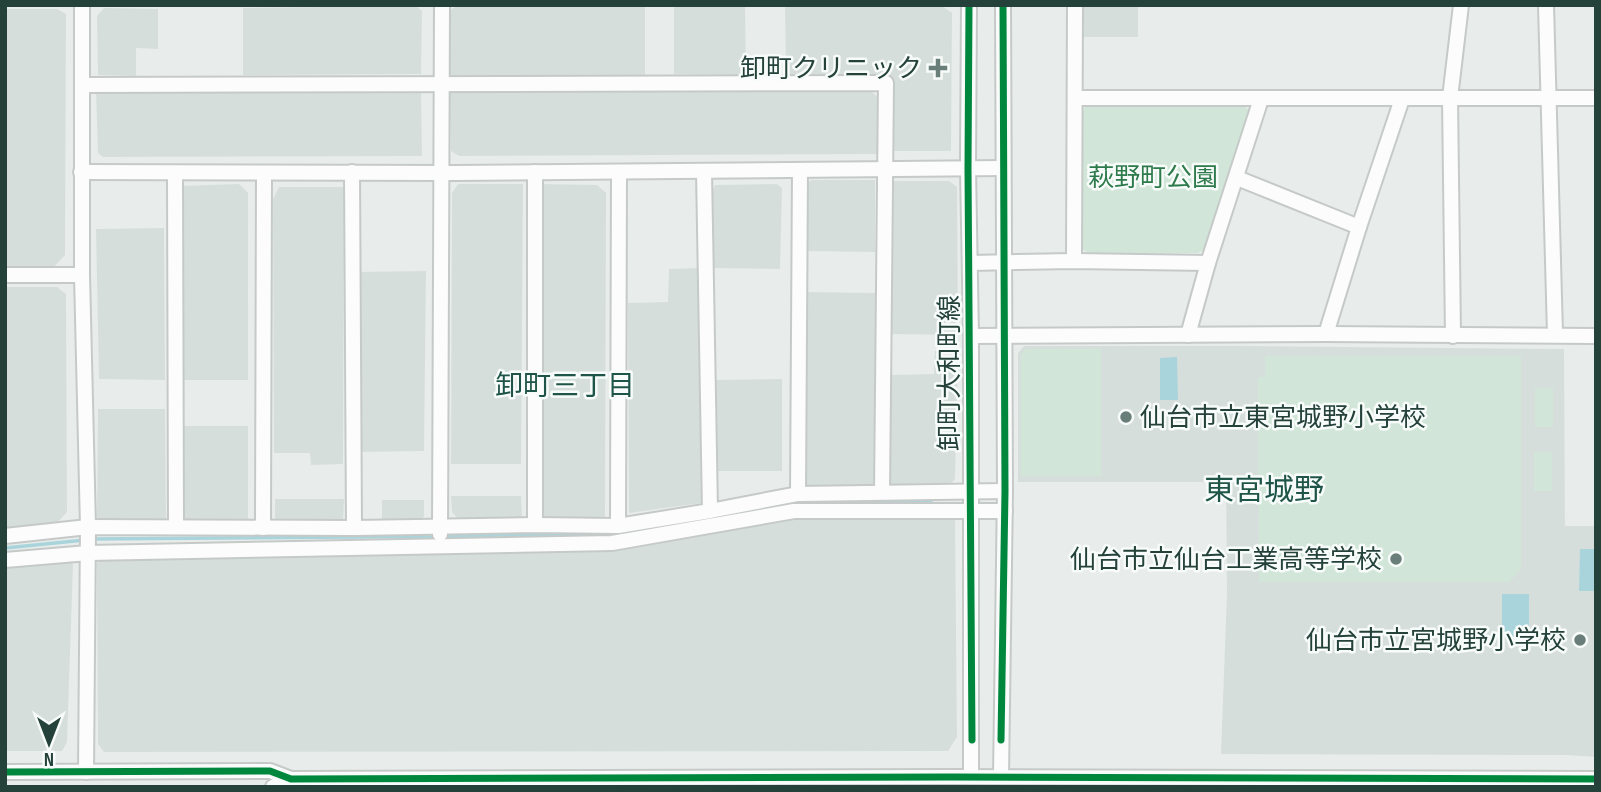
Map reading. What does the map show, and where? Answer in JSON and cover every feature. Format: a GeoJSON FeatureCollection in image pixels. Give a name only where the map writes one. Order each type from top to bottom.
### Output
{"type":"FeatureCollection","features":[{"type":"Feature","properties":{"kind":"street"},"geometry":{"type":"LineString","coordinates":[[82,5],[82,275],[88,541],[86,772]]}},
{"type":"Feature","properties":{"kind":"street"},"geometry":{"type":"LineString","coordinates":[[441,546],[442,5]]}},
{"type":"Feature","properties":{"kind":"street","name":"卸町大和町線"},"geometry":{"type":"LineString","coordinates":[[969,5],[971,777]]}},
{"type":"Feature","properties":{"kind":"street","name":"卸町大和町線"},"geometry":{"type":"LineString","coordinates":[[1001,777],[1005,511],[1003,5]]}},
{"type":"Feature","properties":{"kind":"street"},"geometry":{"type":"LineString","coordinates":[[1073,261],[1075,5]]}},
{"type":"Feature","properties":{"kind":"street"},"geometry":{"type":"LineString","coordinates":[[1453,336],[1450,98],[1461,5]]}},
{"type":"Feature","properties":{"kind":"street"},"geometry":{"type":"LineString","coordinates":[[1546,5],[1555,334]]}},
{"type":"Feature","properties":{"kind":"street"},"geometry":{"type":"LineString","coordinates":[[82,85],[886,83],[882,492]]}},
{"type":"Feature","properties":{"kind":"street"},"geometry":{"type":"LineString","coordinates":[[1075,98],[1596,98]]}},
{"type":"Feature","properties":{"kind":"street"},"geometry":{"type":"LineString","coordinates":[[1188,335],[1208,263],[1261,99]]}},
{"type":"Feature","properties":{"kind":"street"},"geometry":{"type":"LineString","coordinates":[[1326,334],[1402,99]]}},
{"type":"Feature","properties":{"kind":"street"},"geometry":{"type":"LineString","coordinates":[[81,172],[442,173],[1003,168]]}},
{"type":"Feature","properties":{"kind":"street"},"geometry":{"type":"LineString","coordinates":[[798,494],[800,170]]}},
{"type":"Feature","properties":{"kind":"street"},"geometry":{"type":"LineString","coordinates":[[704,171],[710,511]]}},
{"type":"Feature","properties":{"kind":"street"},"geometry":{"type":"LineString","coordinates":[[352,172],[354,528]]}},
{"type":"Feature","properties":{"kind":"street"},"geometry":{"type":"LineString","coordinates":[[535,172],[535,525]]}},
{"type":"Feature","properties":{"kind":"street"},"geometry":{"type":"LineString","coordinates":[[618,526],[619,172]]}},
{"type":"Feature","properties":{"kind":"street"},"geometry":{"type":"LineString","coordinates":[[175,173],[176,527]]}},
{"type":"Feature","properties":{"kind":"street"},"geometry":{"type":"LineString","coordinates":[[262,528],[264,173]]}},
{"type":"Feature","properties":{"kind":"street"},"geometry":{"type":"LineString","coordinates":[[1237,178],[1359,227]]}},
{"type":"Feature","properties":{"kind":"street"},"geometry":{"type":"LineString","coordinates":[[970,263],[1208,263]]}},
{"type":"Feature","properties":{"kind":"street"},"geometry":{"type":"LineString","coordinates":[[5,275],[82,275]]}},
{"type":"Feature","properties":{"kind":"street"},"geometry":{"type":"LineString","coordinates":[[971,336],[1596,336]]}},
{"type":"Feature","properties":{"kind":"street"},"geometry":{"type":"LineString","coordinates":[[5,560],[88,541],[176,527],[618,526],[798,494],[1005,491]]}},
{"type":"Feature","properties":{"kind":"street"},"geometry":{"type":"LineString","coordinates":[[5,536],[88,541],[441,546],[612,543],[794,511],[1005,511]]}},
{"type":"Feature","properties":{"kind":"street"},"geometry":{"type":"LineString","coordinates":[[5,772],[270,771],[291,783]]}},
{"type":"Feature","properties":{"kind":"street"},"geometry":{"type":"LineString","coordinates":[[273,787],[291,783],[971,777],[1596,779]]}},
{"type":"Feature","properties":{"kind":"shaded area"},"geometry":{"type":"Polygon","coordinates":[[[645,5],[645,75],[448,75],[447,12],[457,6],[645,5]]]}},
{"type":"Feature","properties":{"kind":"shaded area"},"geometry":{"type":"Polygon","coordinates":[[[674,5],[745,6],[746,75],[674,74],[674,5]]]}},
{"type":"Feature","properties":{"kind":"shaded area"},"geometry":{"type":"Polygon","coordinates":[[[941,5],[952,13],[951,151],[891,151],[890,74],[786,74],[785,6],[941,5]]]}},
{"type":"Feature","properties":{"kind":"shaded area"},"geometry":{"type":"Polygon","coordinates":[[[1082,5],[1138,5],[1138,37],[1082,37],[1082,5]]]}},
{"type":"Feature","properties":{"kind":"shaded area"},"geometry":{"type":"Polygon","coordinates":[[[416,6],[422,11],[421,74],[243,75],[243,8],[416,6]]]}},
{"type":"Feature","properties":{"kind":"shaded area"},"geometry":{"type":"Polygon","coordinates":[[[104,8],[158,9],[158,49],[136,48],[136,76],[98,75],[97,16],[104,8]]]}},
{"type":"Feature","properties":{"kind":"shaded area"},"geometry":{"type":"Polygon","coordinates":[[[5,9],[57,9],[66,14],[65,255],[52,269],[5,269],[5,9]]]}},
{"type":"Feature","properties":{"kind":"shaded area"},"geometry":{"type":"Polygon","coordinates":[[[865,87],[878,97],[878,154],[459,156],[451,151],[450,90],[865,87]]]}},
{"type":"Feature","properties":{"kind":"shaded area"},"geometry":{"type":"Polygon","coordinates":[[[96,90],[421,92],[422,156],[103,157],[98,153],[96,90]]]}},
{"type":"Feature","properties":{"kind":"shaded area"},"geometry":{"type":"Polygon","coordinates":[[[811,180],[875,180],[875,252],[805,251],[803,189],[811,180]]]}},
{"type":"Feature","properties":{"kind":"shaded area"},"geometry":{"type":"Polygon","coordinates":[[[888,181],[949,181],[957,187],[958,335],[888,334],[888,181]]]}},
{"type":"Feature","properties":{"kind":"shaded area"},"geometry":{"type":"Polygon","coordinates":[[[239,184],[248,193],[248,380],[179,380],[179,186],[239,184]]]}},
{"type":"Feature","properties":{"kind":"shaded area"},"geometry":{"type":"Polygon","coordinates":[[[458,184],[523,184],[521,464],[451,464],[452,193],[458,184]]]}},
{"type":"Feature","properties":{"kind":"shaded area"},"geometry":{"type":"Polygon","coordinates":[[[538,184],[597,185],[606,193],[605,519],[538,519],[538,184]]]}},
{"type":"Feature","properties":{"kind":"shaded area"},"geometry":{"type":"Polygon","coordinates":[[[777,184],[782,188],[780,269],[711,268],[711,193],[715,185],[777,184]]]}},
{"type":"Feature","properties":{"kind":"shaded area"},"geometry":{"type":"Polygon","coordinates":[[[279,187],[344,187],[343,464],[311,465],[310,453],[274,453],[273,199],[279,187]]]}},
{"type":"Feature","properties":{"kind":"shaded area"},"geometry":{"type":"Polygon","coordinates":[[[164,228],[165,380],[99,379],[96,229],[164,228]]]}},
{"type":"Feature","properties":{"kind":"shaded area"},"geometry":{"type":"Polygon","coordinates":[[[699,268],[701,503],[629,513],[628,303],[668,302],[669,269],[699,268]]]}},
{"type":"Feature","properties":{"kind":"shaded area"},"geometry":{"type":"Polygon","coordinates":[[[426,271],[424,451],[356,452],[357,272],[426,271]]]}},
{"type":"Feature","properties":{"kind":"shaded area"},"geometry":{"type":"Polygon","coordinates":[[[5,287],[57,287],[66,294],[67,512],[56,524],[5,529],[5,287]]]}},
{"type":"Feature","properties":{"kind":"shaded area"},"geometry":{"type":"Polygon","coordinates":[[[805,292],[875,293],[878,485],[805,486],[805,292]]]}},
{"type":"Feature","properties":{"kind":"shaded area","name":"仙台市立仙台工業高等学校"},"geometry":{"type":"Polygon","coordinates":[[[1024,346],[1564,349],[1565,526],[1596,526],[1596,757],[1221,754],[1227,592],[1226,482],[1018,482],[1018,353],[1024,346]]]}},
{"type":"Feature","properties":{"kind":"shaded area"},"geometry":{"type":"Polygon","coordinates":[[[935,351],[958,351],[955,479],[949,485],[890,485],[889,375],[934,374],[935,351]]]}},
{"type":"Feature","properties":{"kind":"shaded area"},"geometry":{"type":"Polygon","coordinates":[[[782,379],[782,471],[713,471],[713,380],[782,379]]]}},
{"type":"Feature","properties":{"kind":"shaded area"},"geometry":{"type":"Polygon","coordinates":[[[98,409],[165,409],[166,523],[106,523],[97,517],[98,409]]]}},
{"type":"Feature","properties":{"kind":"shaded area"},"geometry":{"type":"Polygon","coordinates":[[[180,426],[248,426],[248,518],[243,522],[181,523],[180,426]]]}},
{"type":"Feature","properties":{"kind":"shaded area"},"geometry":{"type":"Polygon","coordinates":[[[451,496],[521,496],[522,518],[458,519],[452,512],[451,496]]]}},
{"type":"Feature","properties":{"kind":"shaded area"},"geometry":{"type":"Polygon","coordinates":[[[275,499],[344,499],[343,522],[281,522],[275,518],[275,499]]]}},
{"type":"Feature","properties":{"kind":"shaded area"},"geometry":{"type":"Polygon","coordinates":[[[382,500],[424,500],[424,516],[421,521],[382,520],[382,500]]]}},
{"type":"Feature","properties":{"kind":"shaded area"},"geometry":{"type":"Polygon","coordinates":[[[795,517],[955,517],[957,737],[948,751],[104,752],[98,744],[97,563],[104,555],[614,550],[795,517]]]}},
{"type":"Feature","properties":{"kind":"shaded area"},"geometry":{"type":"Polygon","coordinates":[[[62,557],[73,564],[67,742],[62,751],[5,751],[5,563],[62,557]]]}},
{"type":"Feature","properties":{"kind":"green space","name":"萩野町公園"},"geometry":{"type":"Polygon","coordinates":[[[1242,103],[1250,112],[1208,248],[1198,253],[1090,254],[1080,248],[1079,117],[1087,104],[1242,103]]]}},
{"type":"Feature","properties":{"kind":"green space"},"geometry":{"type":"Polygon","coordinates":[[[1026,349],[1101,349],[1101,476],[1021,476],[1021,355],[1026,349]]]}},
{"type":"Feature","properties":{"kind":"green space"},"geometry":{"type":"Polygon","coordinates":[[[1265,356],[1521,356],[1521,569],[1509,582],[1259,582],[1258,377],[1265,377],[1265,356]]]}},
{"type":"Feature","properties":{"kind":"green space"},"geometry":{"type":"Polygon","coordinates":[[[1535,388],[1553,388],[1553,427],[1535,427],[1535,388]]]}},
{"type":"Feature","properties":{"kind":"green space"},"geometry":{"type":"Polygon","coordinates":[[[1534,452],[1552,452],[1552,491],[1534,491],[1534,452]]]}},
{"type":"Feature","properties":{"kind":"water"},"geometry":{"type":"Polygon","coordinates":[[[1177,357],[1178,400],[1160,400],[1160,358],[1177,357]]]}},
{"type":"Feature","properties":{"kind":"water"},"geometry":{"type":"Polygon","coordinates":[[[1580,549],[1596,549],[1596,591],[1579,591],[1580,549]]]}},
{"type":"Feature","properties":{"kind":"water"},"geometry":{"type":"Polygon","coordinates":[[[1502,594],[1529,594],[1529,637],[1502,637],[1502,594]]]}},
{"type":"Feature","properties":{"kind":"waterway"},"geometry":{"type":"LineString","coordinates":[[800,501],[931,502]]}},
{"type":"Feature","properties":{"kind":"waterway"},"geometry":{"type":"LineString","coordinates":[[92,539],[610,535],[661,526]]}},
{"type":"Feature","properties":{"kind":"waterway"},"geometry":{"type":"LineString","coordinates":[[5,548],[85,540]]}},
{"type":"Feature","properties":{"kind":"cycle path"},"geometry":{"type":"LineString","coordinates":[[969,5],[972,740]]}},
{"type":"Feature","properties":{"kind":"cycle path"},"geometry":{"type":"LineString","coordinates":[[1001,740],[1005,491],[1003,5]]}},
{"type":"Feature","properties":{"kind":"cycle path"},"geometry":{"type":"LineString","coordinates":[[5,772],[270,771],[291,779],[1596,779]]}},
{"type":"Feature","properties":{"kind":"place","name":"卸町クリニック"},"geometry":{"type":"Point","coordinates":[938,68]}},
{"type":"Feature","properties":{"kind":"place","name":"仙台市立東宮城野小学校"},"geometry":{"type":"Point","coordinates":[1126,417]}},
{"type":"Feature","properties":{"kind":"place","name":"仙台市立仙台工業高等学校"},"geometry":{"type":"Point","coordinates":[1396,559]}},
{"type":"Feature","properties":{"kind":"place","name":"仙台市立宮城野小学校"},"geometry":{"type":"Point","coordinates":[1580,640]}},
{"type":"Feature","properties":{"kind":"district","name":"卸町三丁目"},"geometry":{"type":"Point","coordinates":[565,385]}},
{"type":"Feature","properties":{"kind":"district","name":"東宮城野"},"geometry":{"type":"Point","coordinates":[1264,490]}}]}
